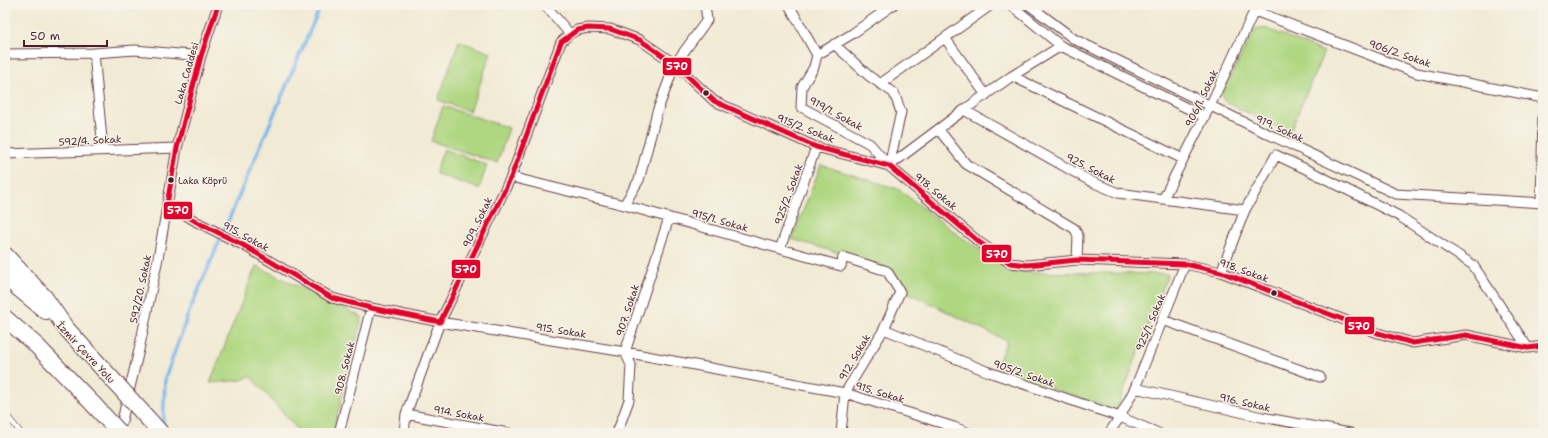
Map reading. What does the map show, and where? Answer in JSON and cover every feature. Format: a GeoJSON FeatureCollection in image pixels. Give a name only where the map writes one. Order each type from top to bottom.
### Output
{"type":"FeatureCollection","features":[{"type":"Feature","properties":{"kind":"highway"},"geometry":{"type":"LineString","coordinates":[[5,255],[46,298],[65,327]]}},
{"type":"Feature","properties":{"kind":"highway","name":"İzmir Çevre Yolu"},"geometry":{"type":"LineString","coordinates":[[5,277],[65,327],[161,433]]}},
{"type":"Feature","properties":{"kind":"highway"},"geometry":{"type":"LineString","coordinates":[[5,318],[37,346],[119,433]]}},
{"type":"Feature","properties":{"kind":"highway"},"geometry":{"type":"LineString","coordinates":[[5,323],[37,346]]}},
{"type":"Feature","properties":{"kind":"street","name":"Laka Caddesi"},"geometry":{"type":"LineString","coordinates":[[176,148],[201,56],[218,5]]}},
{"type":"Feature","properties":{"kind":"street"},"geometry":{"type":"LineString","coordinates":[[545,5],[570,34]]}},
{"type":"Feature","properties":{"kind":"street"},"geometry":{"type":"LineString","coordinates":[[624,205],[639,180],[657,112],[675,64],[707,20],[705,5]]}},
{"type":"Feature","properties":{"kind":"street"},"geometry":{"type":"LineString","coordinates":[[789,5],[817,55],[852,34],[893,5]]}},
{"type":"Feature","properties":{"kind":"street"},"geometry":{"type":"LineString","coordinates":[[880,84],[991,5]]}},
{"type":"Feature","properties":{"kind":"street"},"geometry":{"type":"LineString","coordinates":[[1011,5],[1061,46],[1204,117]]}},
{"type":"Feature","properties":{"kind":"street","name":"919. Sokak"},"geometry":{"type":"LineString","coordinates":[[1029,5],[1074,39],[1210,106],[1396,194],[1542,203]]}},
{"type":"Feature","properties":{"kind":"street","name":"906/1. Sokak"},"geometry":{"type":"LineString","coordinates":[[1163,200],[1210,106],[1256,8]]}},
{"type":"Feature","properties":{"kind":"street","name":"906/2. Sokak"},"geometry":{"type":"LineString","coordinates":[[1256,8],[1418,73],[1543,98]]}},
{"type":"Feature","properties":{"kind":"street","name":"915/2. Sokak"},"geometry":{"type":"LineString","coordinates":[[561,42],[577,30],[588,28],[610,29],[640,40],[675,64],[714,101],[816,146],[889,166]]}},
{"type":"Feature","properties":{"kind":"street"},"geometry":{"type":"LineString","coordinates":[[945,38],[986,95]]}},
{"type":"Feature","properties":{"kind":"street","name":"909. Sokak"},"geometry":{"type":"LineString","coordinates":[[404,433],[406,414],[440,322],[511,177],[561,42]]}},
{"type":"Feature","properties":{"kind":"street"},"geometry":{"type":"LineString","coordinates":[[834,44],[880,84],[894,93],[901,112],[889,166]]}},
{"type":"Feature","properties":{"kind":"street"},"geometry":{"type":"LineString","coordinates":[[889,166],[1012,76],[1061,46]]}},
{"type":"Feature","properties":{"kind":"street"},"geometry":{"type":"LineString","coordinates":[[5,54],[94,53],[135,50],[201,56]]}},
{"type":"Feature","properties":{"kind":"street"},"geometry":{"type":"LineString","coordinates":[[94,53],[103,150]]}},
{"type":"Feature","properties":{"kind":"street","name":"919/1. Sokak"},"geometry":{"type":"LineString","coordinates":[[817,55],[814,67],[802,87],[801,107],[870,144],[889,166]]}},
{"type":"Feature","properties":{"kind":"street"},"geometry":{"type":"LineString","coordinates":[[1012,76],[1183,159]]}},
{"type":"Feature","properties":{"kind":"street","name":"925. Sokak"},"geometry":{"type":"LineString","coordinates":[[964,110],[1092,182],[1118,193],[1245,210]]}},
{"type":"Feature","properties":{"kind":"street"},"geometry":{"type":"LineString","coordinates":[[1542,203],[1543,115]]}},
{"type":"Feature","properties":{"kind":"street"},"geometry":{"type":"LineString","coordinates":[[939,130],[966,164],[1075,228],[1078,236],[1077,260]]}},
{"type":"Feature","properties":{"kind":"street","name":"925/2. Sokak"},"geometry":{"type":"LineString","coordinates":[[780,249],[816,146]]}},
{"type":"Feature","properties":{"kind":"street","name":"592/4. Sokak"},"geometry":{"type":"LineString","coordinates":[[5,154],[176,148]]}},
{"type":"Feature","properties":{"kind":"street","name":"592/20. Sokak"},"geometry":{"type":"LineString","coordinates":[[119,433],[139,350],[159,253],[176,148]]}},
{"type":"Feature","properties":{"kind":"street"},"geometry":{"type":"LineString","coordinates":[[1221,272],[1245,210],[1276,155],[1399,216],[1473,265],[1528,348]]}},
{"type":"Feature","properties":{"kind":"street","name":"918. Sokak"},"geometry":{"type":"LineString","coordinates":[[889,166],[979,242],[1010,263],[1027,265],[1077,260],[1185,264],[1221,272],[1378,333],[1412,343],[1466,335],[1528,348],[1543,346]]}},
{"type":"Feature","properties":{"kind":"street","name":"915/1. Sokak"},"geometry":{"type":"LineString","coordinates":[[511,177],[624,205],[841,266],[843,257],[887,271],[900,292],[898,296]]}},
{"type":"Feature","properties":{"kind":"street","name":"915. Sokak"},"geometry":{"type":"LineString","coordinates":[[167,204],[197,222],[243,245],[332,298],[371,308],[440,322],[625,352],[845,393],[969,433]]}},
{"type":"Feature","properties":{"kind":"street","name":"907. Sokak"},"geometry":{"type":"LineString","coordinates":[[618,433],[629,400],[631,365],[625,352],[669,218]]}},
{"type":"Feature","properties":{"kind":"street","name":"925/1. Sokak"},"geometry":{"type":"LineString","coordinates":[[1109,433],[1120,417],[1135,388],[1185,264]]}},
{"type":"Feature","properties":{"kind":"street","name":"912. Sokak"},"geometry":{"type":"LineString","coordinates":[[841,433],[845,393],[884,329],[898,296]]}},
{"type":"Feature","properties":{"kind":"street","name":"908. Sokak"},"geometry":{"type":"LineString","coordinates":[[339,433],[371,308]]}},
{"type":"Feature","properties":{"kind":"street"},"geometry":{"type":"LineString","coordinates":[[1163,320],[1320,376]]}},
{"type":"Feature","properties":{"kind":"street","name":"905/2. Sokak"},"geometry":{"type":"LineString","coordinates":[[884,329],[986,371],[1120,417],[1158,433]]}},
{"type":"Feature","properties":{"kind":"street","name":"916. Sokak"},"geometry":{"type":"LineString","coordinates":[[1135,388],[1262,417],[1350,433]]}},
{"type":"Feature","properties":{"kind":"street","name":"914. Sokak"},"geometry":{"type":"LineString","coordinates":[[406,414],[465,429],[508,433]]}},
{"type":"Feature","properties":{"kind":"lane"},"geometry":{"type":"LineString","coordinates":[[5,413],[21,433]]}},
{"type":"Feature","properties":{"kind":"green space"},"geometry":{"type":"Polygon","coordinates":[[[1256,28],[1268,29],[1324,52],[1288,133],[1224,101],[1221,94],[1256,28]]]}},
{"type":"Feature","properties":{"kind":"green space"},"geometry":{"type":"Polygon","coordinates":[[[459,41],[491,53],[470,111],[438,100],[459,41]]]}},
{"type":"Feature","properties":{"kind":"green space"},"geometry":{"type":"Polygon","coordinates":[[[443,106],[509,128],[497,163],[431,141],[443,106]]]}},
{"type":"Feature","properties":{"kind":"green space"},"geometry":{"type":"Polygon","coordinates":[[[444,149],[487,165],[479,189],[435,173],[444,149]]]}},
{"type":"Feature","properties":{"kind":"green space"},"geometry":{"type":"Polygon","coordinates":[[[821,165],[898,189],[964,239],[1002,264],[1022,272],[1168,274],[1116,411],[995,369],[1007,341],[907,292],[889,268],[792,239],[821,165]]]}},
{"type":"Feature","properties":{"kind":"green space"},"geometry":{"type":"Polygon","coordinates":[[[256,266],[362,317],[333,433],[301,433],[250,376],[242,380],[210,383],[256,266]]]}},
{"type":"Feature","properties":{"kind":"waterway"},"geometry":{"type":"LineString","coordinates":[[163,427],[165,379],[189,312],[321,5]]}},
{"type":"Feature","properties":{"kind":"transit line","name":"570"},"geometry":{"type":"LineString","coordinates":[[218,5],[201,56],[177,148],[167,204],[197,222],[243,245],[332,298],[371,308],[440,322],[511,177],[561,42],[577,30],[588,28],[610,29],[640,40],[675,64],[714,101],[816,147],[889,166],[979,242],[1010,263],[1027,265],[1077,260],[1185,264],[1221,272],[1378,333],[1413,343],[1466,335],[1528,348],[1543,346]]}},
{"type":"Feature","properties":{"kind":"place","name":"Laka Köprü"},"geometry":{"type":"Point","coordinates":[171,180]}}]}
